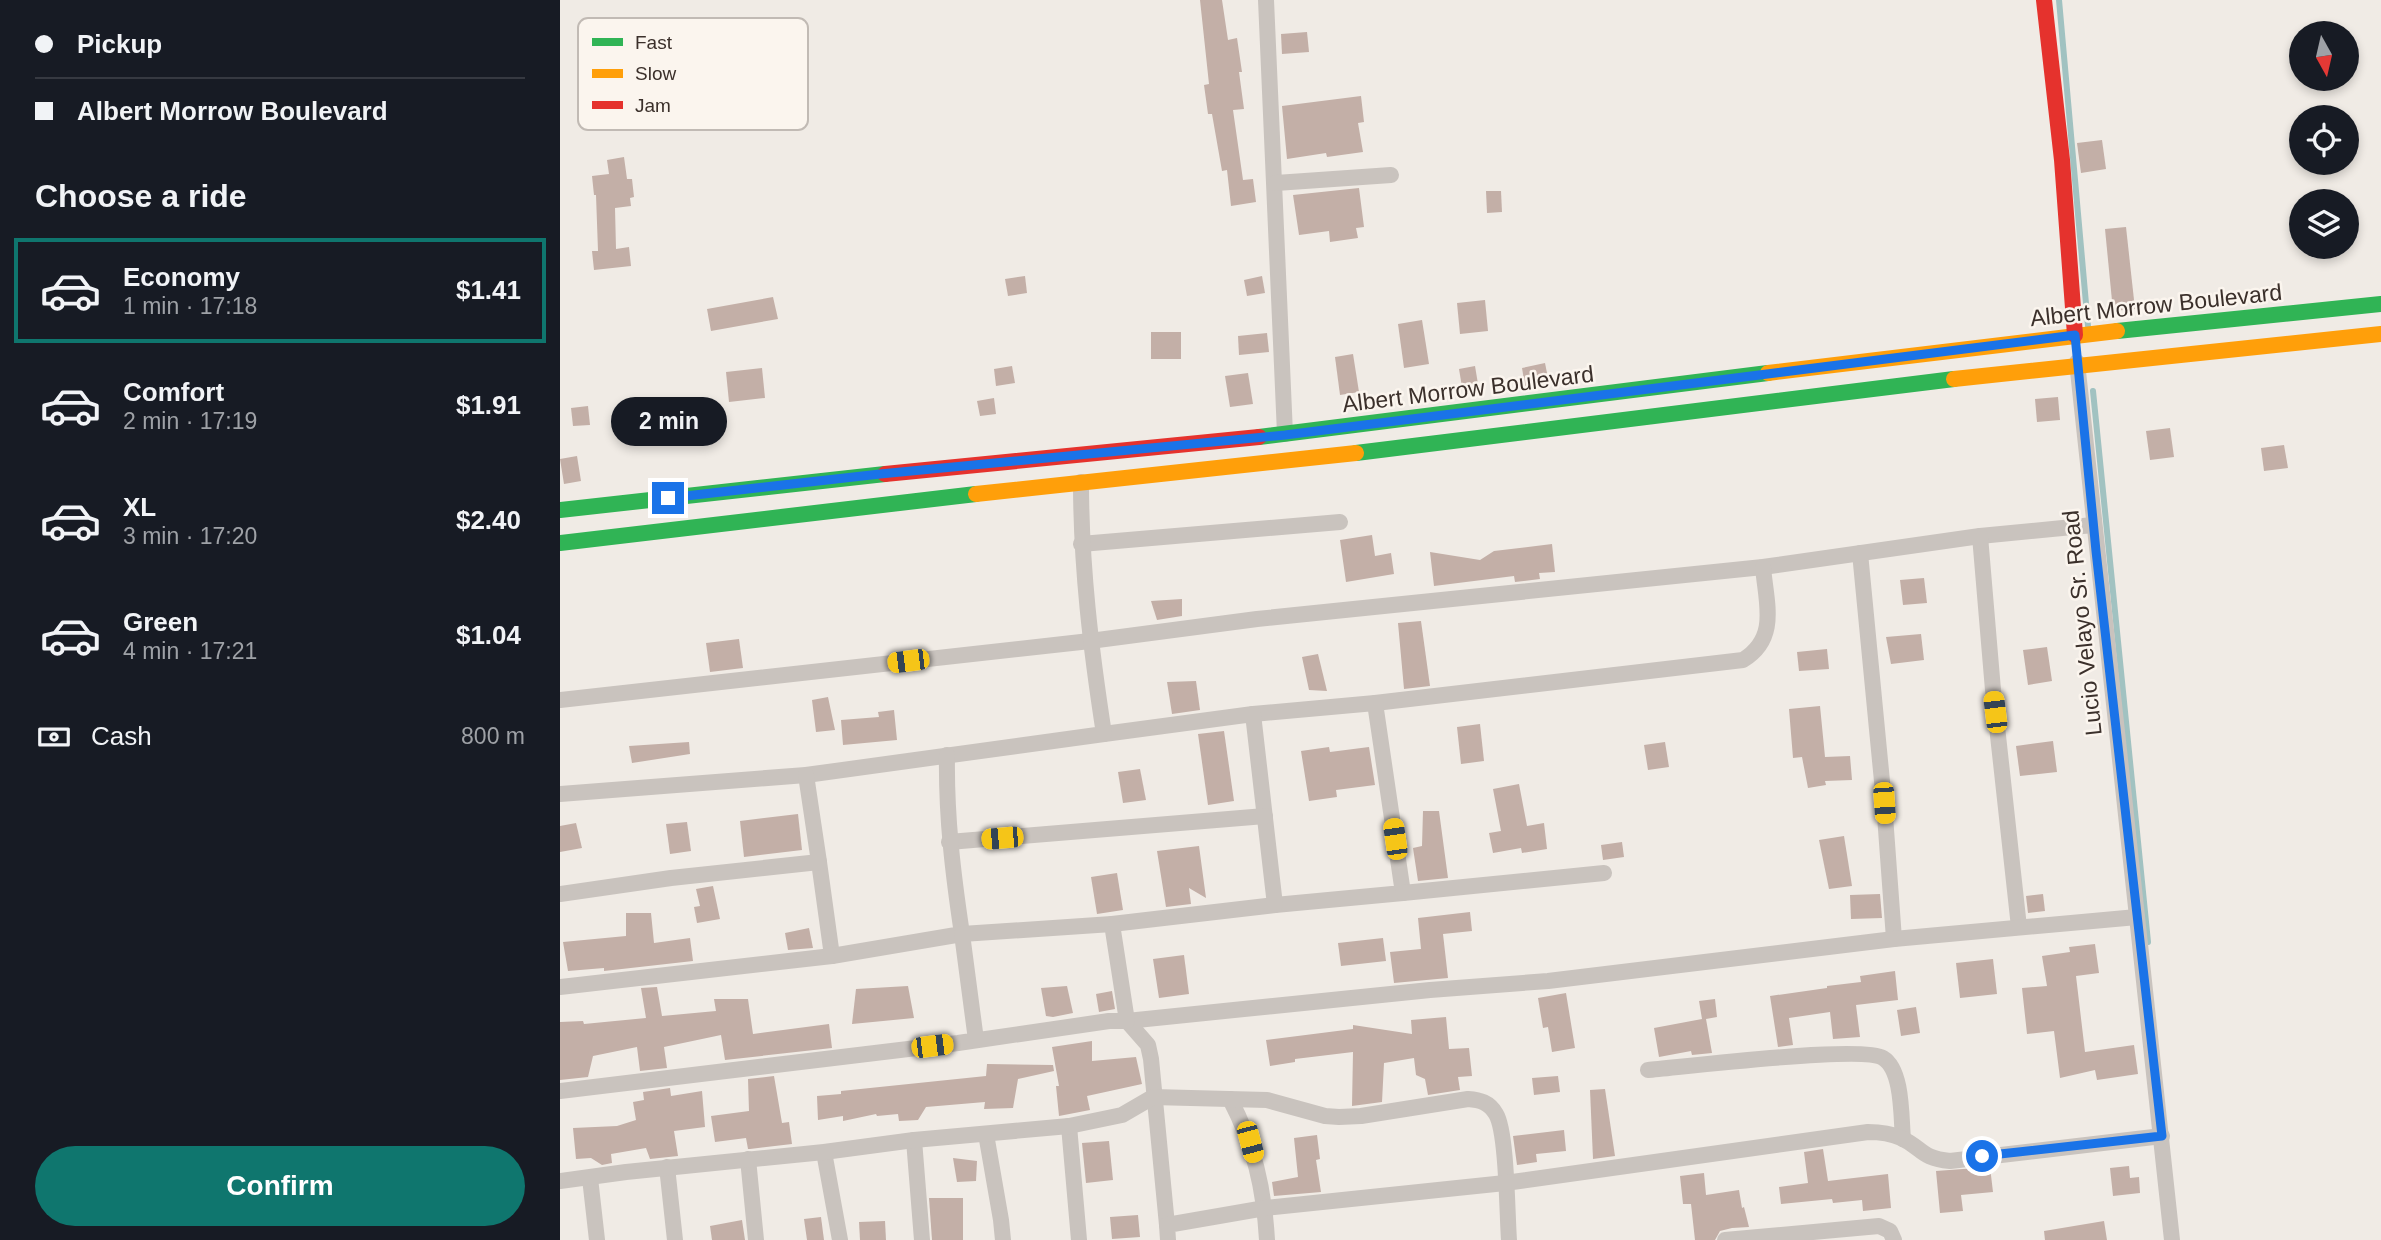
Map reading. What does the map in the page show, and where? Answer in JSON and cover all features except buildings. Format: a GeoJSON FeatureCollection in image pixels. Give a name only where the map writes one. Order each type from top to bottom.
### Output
{"type":"FeatureCollection","features":[{"type":"Feature","properties":{"kind":"main road","name":"Lucio Velayo Sr. Road"},"geometry":{"type":"LineString","coordinates":[[2043,0],[2062,160],[2075,335]]}},
{"type":"Feature","properties":{"kind":"main road","name":"Albert Morrow Boulevard"},"geometry":{"type":"LineString","coordinates":[[560,510],[880,474],[1285,435],[2075,335],[2381,304]]}},
{"type":"Feature","properties":{"kind":"main road"},"geometry":{"type":"LineString","coordinates":[[560,543],[1081,482],[1287,461],[2078,365],[2381,334]]}},
{"type":"Feature","properties":{"kind":"street"},"geometry":{"type":"LineString","coordinates":[[1266,0],[1285,435]]}},
{"type":"Feature","properties":{"kind":"street"},"geometry":{"type":"LineString","coordinates":[[1276,183],[1391,175]]}},
{"type":"Feature","properties":{"kind":"street","name":"Lucio Velayo Sr. Road"},"geometry":{"type":"LineString","coordinates":[[2075,335],[2172,1240]]}},
{"type":"Feature","properties":{"kind":"street"},"geometry":{"type":"LineString","coordinates":[[1081,482],[1081,544],[1090,641],[1104,734]]}},
{"type":"Feature","properties":{"kind":"street"},"geometry":{"type":"LineString","coordinates":[[1081,544],[1340,522]]}},
{"type":"Feature","properties":{"kind":"street"},"geometry":{"type":"LineString","coordinates":[[560,699],[1090,641],[1256,619],[1762,567],[1944,540],[2094,525]]}},
{"type":"Feature","properties":{"kind":"street"},"geometry":{"type":"LineString","coordinates":[[1980,536],[1993,690],[2019,927]]}},
{"type":"Feature","properties":{"kind":"street"},"geometry":{"type":"LineString","coordinates":[[1860,553],[1894,939]]}},
{"type":"Feature","properties":{"kind":"street"},"geometry":{"type":"LineString","coordinates":[[560,794],[806,775],[1253,714],[1375,704],[1743,660],[1756,652],[1766,635],[1762,567]]}},
{"type":"Feature","properties":{"kind":"street"},"geometry":{"type":"LineString","coordinates":[[1375,704],[1403,893]]}},
{"type":"Feature","properties":{"kind":"street"},"geometry":{"type":"LineString","coordinates":[[1253,714],[1275,905]]}},
{"type":"Feature","properties":{"kind":"street"},"geometry":{"type":"LineString","coordinates":[[947,755],[949,842],[976,1040]]}},
{"type":"Feature","properties":{"kind":"street"},"geometry":{"type":"LineString","coordinates":[[806,775],[832,956]]}},
{"type":"Feature","properties":{"kind":"street"},"geometry":{"type":"LineString","coordinates":[[949,842],[1265,816]]}},
{"type":"Feature","properties":{"kind":"street"},"geometry":{"type":"LineString","coordinates":[[560,894],[671,878],[819,862]]}},
{"type":"Feature","properties":{"kind":"street"},"geometry":{"type":"LineString","coordinates":[[560,987],[832,956],[962,934],[1112,924],[1604,873]]}},
{"type":"Feature","properties":{"kind":"street"},"geometry":{"type":"LineString","coordinates":[[560,1091],[1109,1021],[1548,981],[1894,939],[2137,917]]}},
{"type":"Feature","properties":{"kind":"street"},"geometry":{"type":"LineString","coordinates":[[1112,924],[1127,1021],[1148,1045],[1151,1059],[1167,1232],[1265,1208],[1506,1182],[1868,1132],[1888,1133],[1903,1139],[1921,1153],[1950,1161],[2162,1136]]}},
{"type":"Feature","properties":{"kind":"street"},"geometry":{"type":"LineString","coordinates":[[1648,1070],[1822,1055],[1870,1054],[1884,1058],[1898,1082],[1903,1139]]}},
{"type":"Feature","properties":{"kind":"street"},"geometry":{"type":"LineString","coordinates":[[560,1181],[914,1140],[1069,1126],[1122,1115],[1153,1097],[1267,1100],[1339,1117],[1468,1099],[1481,1100],[1491,1106],[1501,1125],[1508,1240]]}},
{"type":"Feature","properties":{"kind":"street"},"geometry":{"type":"LineString","coordinates":[[1230,1099],[1250,1142],[1265,1208],[1267,1240]]}},
{"type":"Feature","properties":{"kind":"street"},"geometry":{"type":"LineString","coordinates":[[1069,1126],[1079,1240]]}},
{"type":"Feature","properties":{"kind":"street"},"geometry":{"type":"LineString","coordinates":[[986,1134],[1003,1240]]}},
{"type":"Feature","properties":{"kind":"street"},"geometry":{"type":"LineString","coordinates":[[914,1140],[922,1240]]}},
{"type":"Feature","properties":{"kind":"street"},"geometry":{"type":"LineString","coordinates":[[824,1152],[840,1240]]}},
{"type":"Feature","properties":{"kind":"street"},"geometry":{"type":"LineString","coordinates":[[748,1159],[756,1240]]}},
{"type":"Feature","properties":{"kind":"street"},"geometry":{"type":"LineString","coordinates":[[667,1167],[674,1240]]}},
{"type":"Feature","properties":{"kind":"street"},"geometry":{"type":"LineString","coordinates":[[590,1178],[597,1240]]}},
{"type":"Feature","properties":{"kind":"street"},"geometry":{"type":"LineString","coordinates":[[1726,1240],[1879,1226],[1890,1231],[1894,1240]]}},
{"type":"Feature","properties":{"kind":"waterway"},"geometry":{"type":"LineString","coordinates":[[2059,0],[2088,326]]}},
{"type":"Feature","properties":{"kind":"waterway"},"geometry":{"type":"LineString","coordinates":[[2093,391],[2148,942]]}},
{"type":"Feature","properties":{"kind":"traffic: fast"},"geometry":{"type":"LineString","coordinates":[[2117,331],[2381,304]]}},
{"type":"Feature","properties":{"kind":"traffic: fast"},"geometry":{"type":"LineString","coordinates":[[1259,437],[1768,373]]}},
{"type":"Feature","properties":{"kind":"traffic: fast"},"geometry":{"type":"LineString","coordinates":[[1356,453],[1954,379]]}},
{"type":"Feature","properties":{"kind":"traffic: fast"},"geometry":{"type":"LineString","coordinates":[[560,510],[885,474]]}},
{"type":"Feature","properties":{"kind":"traffic: fast"},"geometry":{"type":"LineString","coordinates":[[560,543],[976,494]]}},
{"type":"Feature","properties":{"kind":"traffic: slow"},"geometry":{"type":"LineString","coordinates":[[1768,373],[2117,331]]}},
{"type":"Feature","properties":{"kind":"traffic: slow"},"geometry":{"type":"LineString","coordinates":[[1954,379],[2381,334]]}},
{"type":"Feature","properties":{"kind":"traffic: slow"},"geometry":{"type":"LineString","coordinates":[[976,494],[1356,453]]}},
{"type":"Feature","properties":{"kind":"traffic: jam"},"geometry":{"type":"LineString","coordinates":[[2044,0],[2062,160],[2075,335]]}},
{"type":"Feature","properties":{"kind":"traffic: jam"},"geometry":{"type":"LineString","coordinates":[[885,474],[1259,437]]}},
{"type":"Feature","properties":{"kind":"route"},"geometry":{"type":"LineString","coordinates":[[668,498],[880,474],[1285,435],[2075,335],[2096,551],[2162,1136],[1982,1156]]}}]}
